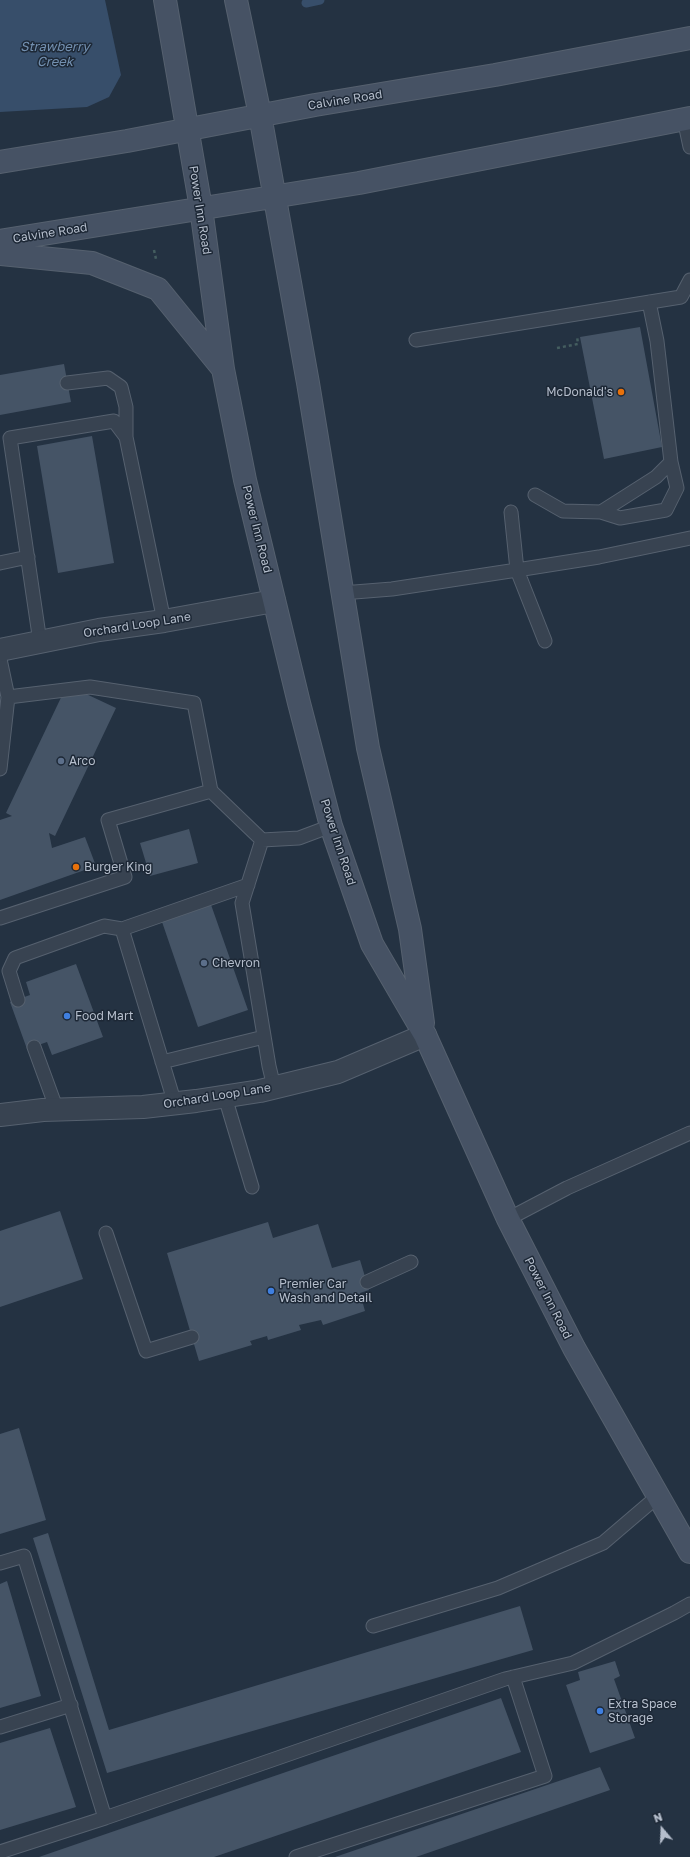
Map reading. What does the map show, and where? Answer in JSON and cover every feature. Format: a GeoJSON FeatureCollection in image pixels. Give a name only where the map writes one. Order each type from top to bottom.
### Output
{"type":"FeatureCollection","features":[{"type":"Feature","properties":{"kind":"main road","name":"Power Inn Road"},"geometry":{"type":"LineString","coordinates":[[165,0],[201,208],[223,370],[245,480],[274,601],[332,826],[372,944],[425,1035],[508,1219],[574,1348],[690,1552]]}},
{"type":"Feature","properties":{"kind":"main road","name":"Power Inn Road"},"geometry":{"type":"LineString","coordinates":[[236,0],[260,115],[308,383],[368,748],[410,929],[425,1035]]}},
{"type":"Feature","properties":{"kind":"main road","name":"Calvine Road"},"geometry":{"type":"LineString","coordinates":[[0,162],[127,141],[260,115],[495,75],[690,38]]}},
{"type":"Feature","properties":{"kind":"main road","name":"Calvine Road"},"geometry":{"type":"LineString","coordinates":[[0,241],[359,183],[687,118]]}},
{"type":"Feature","properties":{"kind":"main road"},"geometry":{"type":"LineString","coordinates":[[0,254],[92,263],[158,289],[223,370]]}},
{"type":"Feature","properties":{"kind":"street","name":"Orchard Loop Lane"},"geometry":{"type":"LineString","coordinates":[[0,650],[99,630],[164,621],[274,601]]}},
{"type":"Feature","properties":{"kind":"street","name":"Orchard Loop Lane"},"geometry":{"type":"LineString","coordinates":[[0,1115],[57,1110],[143,1107],[225,1097],[338,1072],[425,1035]]}},
{"type":"Feature","properties":{"kind":"lane"},"geometry":{"type":"LineString","coordinates":[[687,118],[690,147]]}},
{"type":"Feature","properties":{"kind":"lane"},"geometry":{"type":"LineString","coordinates":[[416,340],[680,297],[690,280]]}},
{"type":"Feature","properties":{"kind":"lane"},"geometry":{"type":"LineString","coordinates":[[534,494],[563,511],[601,512],[620,518],[666,510],[677,488],[671,462],[657,341],[649,302]]}},
{"type":"Feature","properties":{"kind":"lane"},"geometry":{"type":"LineString","coordinates":[[67,383],[108,378],[121,387],[126,407],[126,437],[164,621]]}},
{"type":"Feature","properties":{"kind":"lane"},"geometry":{"type":"LineString","coordinates":[[40,642],[10,438],[114,421],[126,437]]}},
{"type":"Feature","properties":{"kind":"lane"},"geometry":{"type":"LineString","coordinates":[[601,512],[656,477],[671,462]]}},
{"type":"Feature","properties":{"kind":"lane"},"geometry":{"type":"LineString","coordinates":[[511,512],[517,570],[545,641]]}},
{"type":"Feature","properties":{"kind":"lane"},"geometry":{"type":"LineString","coordinates":[[342,593],[392,589],[517,570],[599,557],[690,538]]}},
{"type":"Feature","properties":{"kind":"lane"},"geometry":{"type":"LineString","coordinates":[[0,563],[28,557]]}},
{"type":"Feature","properties":{"kind":"lane"},"geometry":{"type":"LineString","coordinates":[[0,659],[8,697],[0,769]]}},
{"type":"Feature","properties":{"kind":"lane"},"geometry":{"type":"LineString","coordinates":[[8,697],[90,687],[194,703],[211,791],[262,840],[299,838],[332,826]]}},
{"type":"Feature","properties":{"kind":"lane"},"geometry":{"type":"LineString","coordinates":[[0,918],[125,877],[108,820],[211,791]]}},
{"type":"Feature","properties":{"kind":"lane"},"geometry":{"type":"LineString","coordinates":[[262,840],[242,903],[264,1037],[274,1087]]}},
{"type":"Feature","properties":{"kind":"lane"},"geometry":{"type":"LineString","coordinates":[[18,1000],[9,971],[15,958],[104,926],[122,929],[248,885]]}},
{"type":"Feature","properties":{"kind":"lane"},"geometry":{"type":"LineString","coordinates":[[122,929],[175,1104]]}},
{"type":"Feature","properties":{"kind":"lane"},"geometry":{"type":"LineString","coordinates":[[162,1062],[264,1037]]}},
{"type":"Feature","properties":{"kind":"lane"},"geometry":{"type":"LineString","coordinates":[[34,1047],[57,1110]]}},
{"type":"Feature","properties":{"kind":"lane"},"geometry":{"type":"LineString","coordinates":[[225,1097],[252,1187]]}},
{"type":"Feature","properties":{"kind":"lane"},"geometry":{"type":"LineString","coordinates":[[508,1219],[567,1188],[690,1133]]}},
{"type":"Feature","properties":{"kind":"lane"},"geometry":{"type":"LineString","coordinates":[[106,1233],[146,1351],[192,1337]]}},
{"type":"Feature","properties":{"kind":"lane"},"geometry":{"type":"LineString","coordinates":[[367,1282],[410,1262]]}},
{"type":"Feature","properties":{"kind":"lane"},"geometry":{"type":"LineString","coordinates":[[373,1626],[498,1588],[603,1543],[658,1496]]}},
{"type":"Feature","properties":{"kind":"lane"},"geometry":{"type":"LineString","coordinates":[[0,1563],[24,1556],[105,1818]]}},
{"type":"Feature","properties":{"kind":"lane"},"geometry":{"type":"LineString","coordinates":[[0,1852],[105,1818],[513,1678],[573,1663],[690,1604]]}},
{"type":"Feature","properties":{"kind":"lane"},"geometry":{"type":"LineString","coordinates":[[296,1857],[546,1776],[513,1678]]}},
{"type":"Feature","properties":{"kind":"lane"},"geometry":{"type":"LineString","coordinates":[[0,1727],[71,1705]]}},
{"type":"Feature","properties":{"kind":"path"},"geometry":{"type":"LineString","coordinates":[[154,250],[157,260]]}},
{"type":"Feature","properties":{"kind":"path"},"geometry":{"type":"LineString","coordinates":[[556,348],[578,344],[576,334]]}},
{"type":"Feature","properties":{"kind":"water","name":"Strawberry Creek"},"geometry":{"type":"Polygon","coordinates":[[[0,0],[105,0],[121,75],[109,97],[87,107],[0,112],[0,0]]]}},
{"type":"Feature","properties":{"kind":"building","name":"McDonald's"},"geometry":{"type":"Polygon","coordinates":[[[640,327],[662,447],[604,459],[580,337],[640,327]]]}},
{"type":"Feature","properties":{"kind":"building"},"geometry":{"type":"Polygon","coordinates":[[[64,364],[71,402],[0,415],[0,375],[64,364]]]}},
{"type":"Feature","properties":{"kind":"building"},"geometry":{"type":"Polygon","coordinates":[[[92,436],[114,563],[58,573],[37,446],[92,436]]]}},
{"type":"Feature","properties":{"kind":"building","name":"Arco"},"geometry":{"type":"Polygon","coordinates":[[[67,685],[116,708],[55,836],[49,833],[52,848],[85,837],[96,866],[0,900],[0,820],[12,816],[6,813],[67,685]]]}},
{"type":"Feature","properties":{"kind":"building"},"geometry":{"type":"Polygon","coordinates":[[[189,829],[198,863],[150,876],[140,843],[189,829]]]}},
{"type":"Feature","properties":{"kind":"building","name":"Chevron"},"geometry":{"type":"Polygon","coordinates":[[[209,899],[248,1010],[198,1027],[160,916],[209,899]]]}},
{"type":"Feature","properties":{"kind":"building","name":"Food Mart"},"geometry":{"type":"Polygon","coordinates":[[[76,964],[103,1037],[52,1055],[47,1042],[27,1049],[10,1002],[30,995],[26,982],[76,964]]]}},
{"type":"Feature","properties":{"kind":"building"},"geometry":{"type":"Polygon","coordinates":[[[60,1211],[83,1279],[0,1307],[0,1231],[60,1211]]]}},
{"type":"Feature","properties":{"kind":"building","name":"Premier Car Wash and Detail"},"geometry":{"type":"Polygon","coordinates":[[[268,1222],[273,1238],[318,1224],[332,1268],[360,1260],[369,1290],[360,1293],[365,1311],[323,1325],[321,1320],[299,1325],[301,1330],[268,1340],[267,1336],[250,1341],[252,1345],[199,1361],[167,1253],[268,1222]]]}},
{"type":"Feature","properties":{"kind":"building"},"geometry":{"type":"Polygon","coordinates":[[[19,1428],[46,1520],[0,1534],[0,1434],[19,1428]]]}},
{"type":"Feature","properties":{"kind":"building"},"geometry":{"type":"Polygon","coordinates":[[[48,1533],[109,1730],[520,1606],[533,1650],[107,1773],[33,1538],[48,1533]]]}},
{"type":"Feature","properties":{"kind":"building"},"geometry":{"type":"Polygon","coordinates":[[[7,1581],[41,1696],[0,1708],[0,1584],[7,1581]]]}},
{"type":"Feature","properties":{"kind":"building","name":"Extra Space Storage"},"geometry":{"type":"Polygon","coordinates":[[[615,1661],[620,1676],[614,1679],[635,1738],[590,1753],[566,1685],[580,1680],[578,1672],[615,1661]]]}},
{"type":"Feature","properties":{"kind":"building"},"geometry":{"type":"Polygon","coordinates":[[[501,1698],[521,1752],[214,1857],[39,1857],[501,1698]]]}},
{"type":"Feature","properties":{"kind":"building"},"geometry":{"type":"Polygon","coordinates":[[[50,1728],[76,1807],[0,1830],[0,1743],[50,1728]]]}},
{"type":"Feature","properties":{"kind":"building"},"geometry":{"type":"Polygon","coordinates":[[[600,1767],[610,1790],[416,1857],[335,1857],[600,1767]]]}},
{"type":"Feature","properties":{"kind":"waterway","name":"Strawberry Creek"},"geometry":{"type":"LineString","coordinates":[[306,3],[320,0]]}},
{"type":"Feature","properties":{"kind":"place","name":"McDonald's"},"geometry":{"type":"Point","coordinates":[621,392]}},
{"type":"Feature","properties":{"kind":"place","name":"Arco"},"geometry":{"type":"Point","coordinates":[61,761]}},
{"type":"Feature","properties":{"kind":"place","name":"Burger King"},"geometry":{"type":"Point","coordinates":[76,867]}},
{"type":"Feature","properties":{"kind":"place","name":"Chevron"},"geometry":{"type":"Point","coordinates":[204,963]}},
{"type":"Feature","properties":{"kind":"place","name":"Food Mart"},"geometry":{"type":"Point","coordinates":[67,1016]}},
{"type":"Feature","properties":{"kind":"place","name":"Premier Car Wash and Detail"},"geometry":{"type":"Point","coordinates":[271,1291]}},
{"type":"Feature","properties":{"kind":"place","name":"Extra Space Storage"},"geometry":{"type":"Point","coordinates":[600,1711]}}]}
